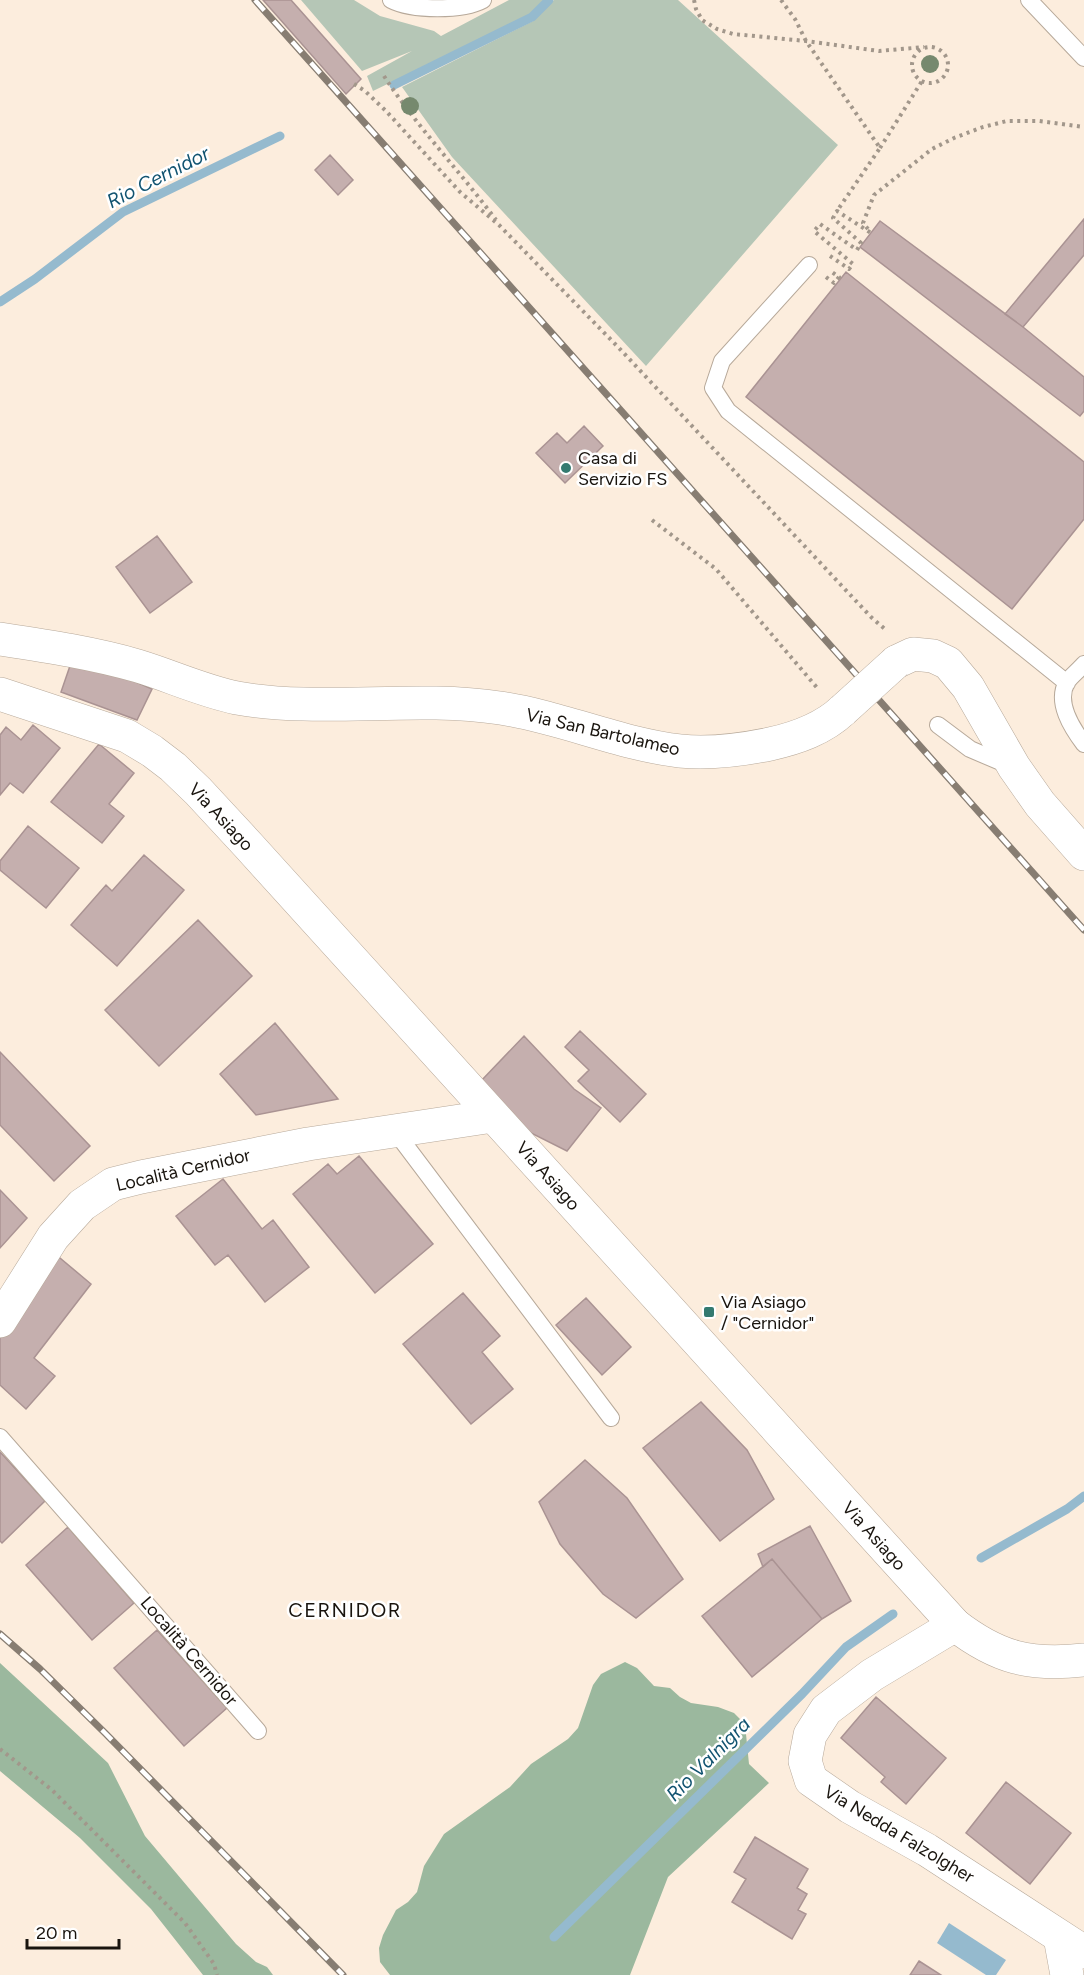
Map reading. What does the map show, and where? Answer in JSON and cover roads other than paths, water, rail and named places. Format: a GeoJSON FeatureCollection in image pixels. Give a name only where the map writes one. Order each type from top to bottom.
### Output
{"type":"FeatureCollection","features":[{"type":"Feature","properties":{"kind":"street","name":"Via San Bartolameo"},"geometry":{"type":"LineString","coordinates":[[0,639],[52,647],[137,666],[237,698],[306,703],[414,702],[501,708],[639,743],[681,751],[717,752],[747,749],[787,740],[815,730],[841,712],[904,658],[933,656],[948,663],[959,675],[1014,767]]}},
{"type":"Feature","properties":{"kind":"street","name":"Via Asiago"},"geometry":{"type":"LineString","coordinates":[[1,697],[127,736],[173,767],[234,830],[955,1625],[986,1646],[1016,1658],[1039,1662],[1084,1660]]}},
{"type":"Feature","properties":{"kind":"street"},"geometry":{"type":"LineString","coordinates":[[1014,767],[1040,804],[1084,854]]}},
{"type":"Feature","properties":{"kind":"street","name":"Località Cernidor"},"geometry":{"type":"LineString","coordinates":[[0,1321],[53,1237],[82,1205],[113,1184],[297,1146],[493,1116]]}},
{"type":"Feature","properties":{"kind":"street","name":"Via Nedda Falzolgher"},"geometry":{"type":"LineString","coordinates":[[955,1625],[872,1675],[826,1710],[810,1735],[805,1761],[811,1780],[829,1794],[927,1850],[1072,1944],[1067,1975]]}},
{"type":"Feature","properties":{"kind":"lane"},"geometry":{"type":"LineString","coordinates":[[391,0],[430,9],[475,4],[483,0]]}},
{"type":"Feature","properties":{"kind":"lane"},"geometry":{"type":"LineString","coordinates":[[1029,0],[1084,58]]}},
{"type":"Feature","properties":{"kind":"lane"},"geometry":{"type":"LineString","coordinates":[[809,265],[722,361],[714,388],[723,404],[728,411],[1067,683]]}},
{"type":"Feature","properties":{"kind":"lane"},"geometry":{"type":"LineString","coordinates":[[1084,664],[1067,683],[1062,700],[1075,731],[1084,744]]}},
{"type":"Feature","properties":{"kind":"lane"},"geometry":{"type":"LineString","coordinates":[[938,726],[970,749],[1014,767]]}},
{"type":"Feature","properties":{"kind":"lane"},"geometry":{"type":"LineString","coordinates":[[394,1130],[611,1418]]}},
{"type":"Feature","properties":{"kind":"lane","name":"Località Cernidor"},"geometry":{"type":"LineString","coordinates":[[0,1437],[258,1731]]}},
{"type":"Feature","properties":{"kind":"water"},"geometry":{"type":"Polygon","coordinates":[[[949,1923],[1006,1960],[996,1975],[986,1975],[937,1943],[949,1923]]]}},
{"type":"Feature","properties":{"kind":"waterway","name":"Rio Cernidor"},"geometry":{"type":"LineString","coordinates":[[394,85],[532,17],[549,0]]}},
{"type":"Feature","properties":{"kind":"waterway","name":"Rio Cernidor"},"geometry":{"type":"LineString","coordinates":[[0,302],[35,279],[123,212],[280,136]]}},
{"type":"Feature","properties":{"kind":"waterway","name":"Rio Valnigra"},"geometry":{"type":"LineString","coordinates":[[981,1558],[1067,1509],[1084,1496]]}},
{"type":"Feature","properties":{"kind":"waterway","name":"Rio Valnigra"},"geometry":{"type":"LineString","coordinates":[[554,1937],[802,1694],[846,1647],[893,1614]]}},
{"type":"Feature","properties":{"kind":"railway"},"geometry":{"type":"LineString","coordinates":[[255,0],[1084,930]]}},
{"type":"Feature","properties":{"kind":"railway"},"geometry":{"type":"LineString","coordinates":[[0,1634],[40,1669],[105,1733],[343,1975]]}},
{"type":"Feature","properties":{"kind":"place","name":"Casa di Servizio FS"},"geometry":{"type":"Point","coordinates":[566,468]}},
{"type":"Feature","properties":{"kind":"place","name":"Via Asiago / \"Cernidor\""},"geometry":{"type":"Point","coordinates":[709,1312]}},
{"type":"Feature","properties":{"kind":"district","name":"CERNIDOR"},"geometry":{"type":"Point","coordinates":[345,1610]}}]}
